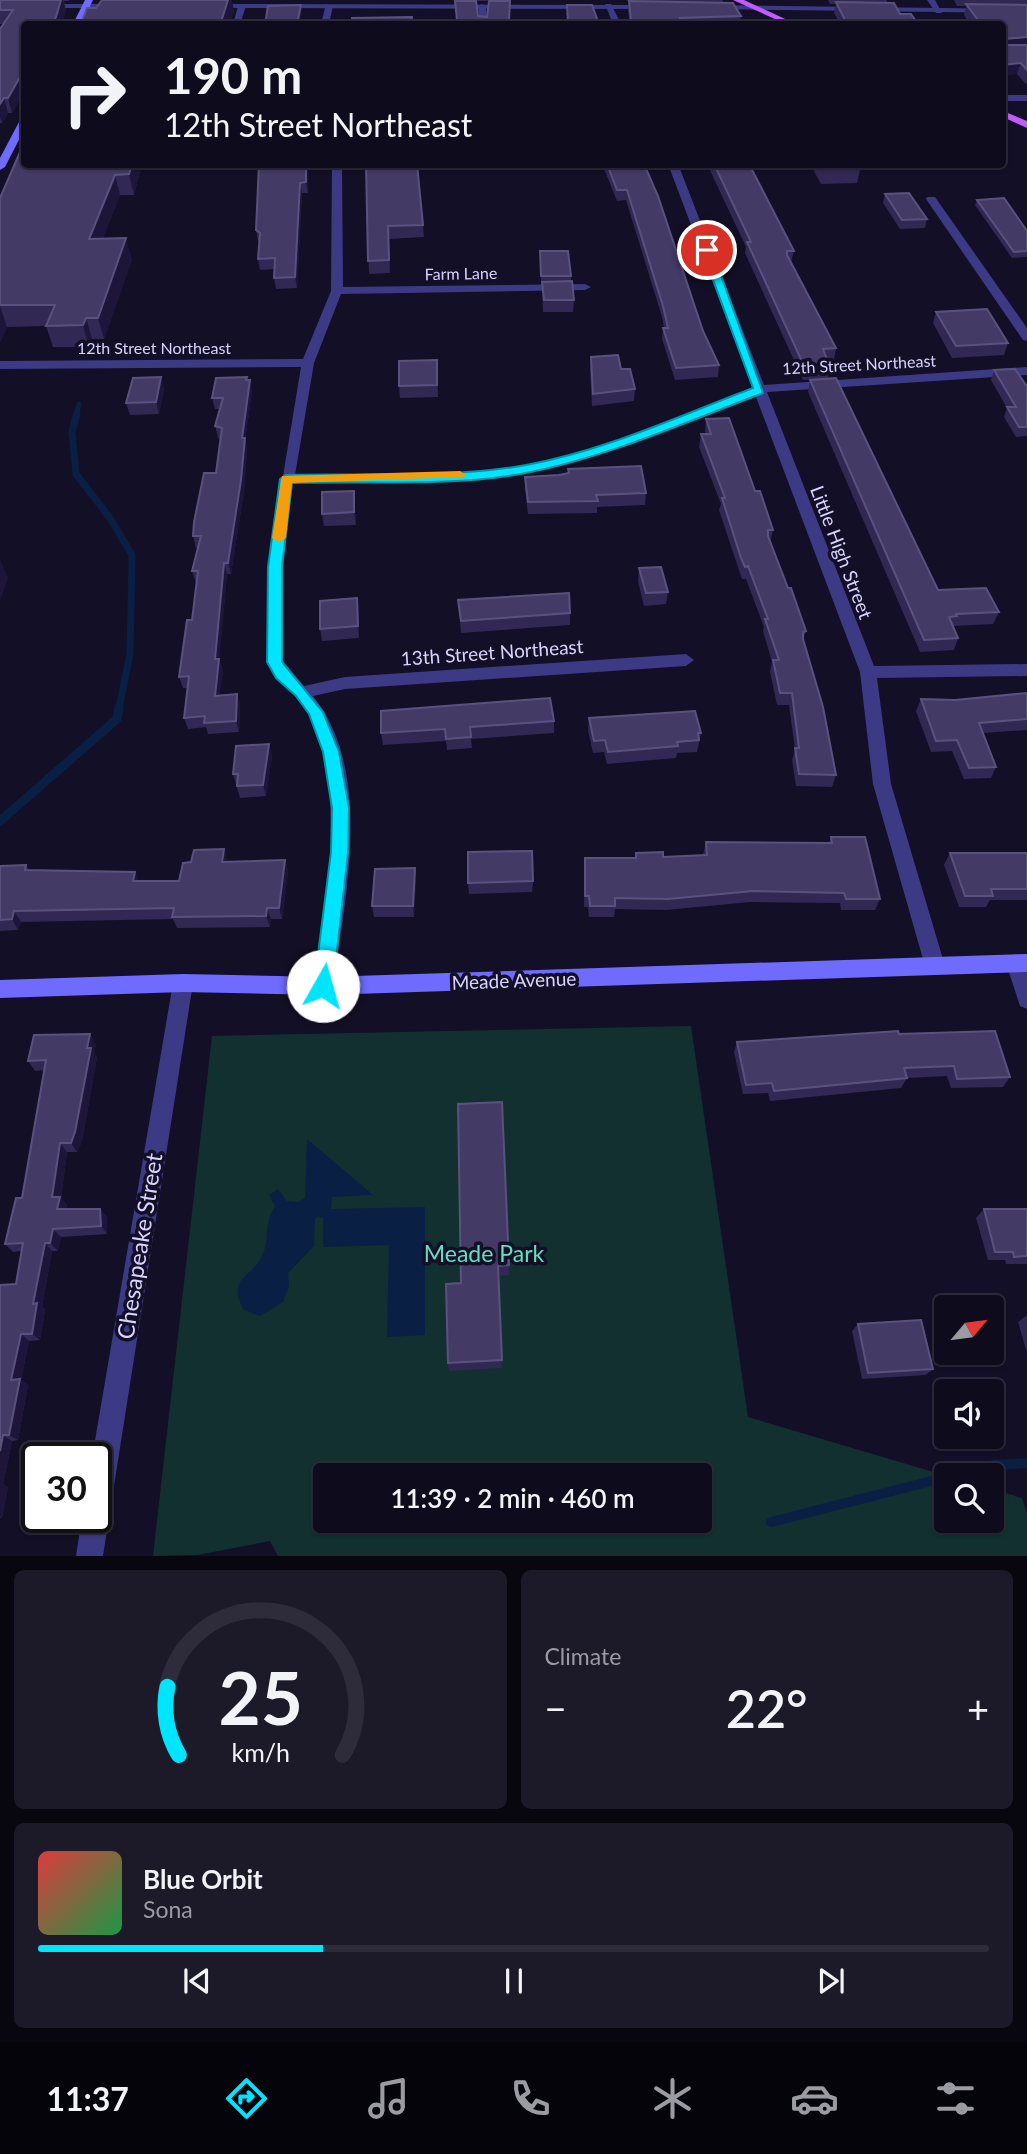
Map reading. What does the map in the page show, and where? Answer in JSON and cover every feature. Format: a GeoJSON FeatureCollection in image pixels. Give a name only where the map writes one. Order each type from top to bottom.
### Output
{"type":"FeatureCollection","features":[{"type":"Feature","properties":{"kind":"main road"},"geometry":{"type":"LineString","coordinates":[[737,0],[785,21]]}},
{"type":"Feature","properties":{"kind":"main road"},"geometry":{"type":"LineString","coordinates":[[78,21],[87,3]]}},
{"type":"Feature","properties":{"kind":"main road"},"geometry":{"type":"LineString","coordinates":[[1006,115],[1027,125]]}},
{"type":"Feature","properties":{"kind":"main road"},"geometry":{"type":"LineString","coordinates":[[0,167],[21,128]]}},
{"type":"Feature","properties":{"kind":"main road","name":"Meade Avenue"},"geometry":{"type":"LineString","coordinates":[[0,989],[183,983],[323,986],[1022,963]]}},
{"type":"Feature","properties":{"kind":"street"},"geometry":{"type":"LineString","coordinates":[[0,6],[17,3],[133,6]]}},
{"type":"Feature","properties":{"kind":"street"},"geometry":{"type":"LineString","coordinates":[[206,6],[220,3],[242,6],[379,3],[482,6],[569,3],[658,7]]}},
{"type":"Feature","properties":{"kind":"street"},"geometry":{"type":"LineString","coordinates":[[326,21],[329,6]]}},
{"type":"Feature","properties":{"kind":"street"},"geometry":{"type":"LineString","coordinates":[[608,6],[616,21]]}},
{"type":"Feature","properties":{"kind":"street"},"geometry":{"type":"LineString","coordinates":[[696,7],[1027,11]]}},
{"type":"Feature","properties":{"kind":"street"},"geometry":{"type":"LineString","coordinates":[[1006,98],[1027,98]]}},
{"type":"Feature","properties":{"kind":"street"},"geometry":{"type":"LineString","coordinates":[[323,986],[340,852],[341,808],[331,752],[316,712],[302,692],[281,674],[275,662],[275,567],[286,479],[309,363],[337,291],[337,168]]}},
{"type":"Feature","properties":{"kind":"street","name":"Little High Street"},"geometry":{"type":"LineString","coordinates":[[675,168],[868,672],[882,784],[935,966]]}},
{"type":"Feature","properties":{"kind":"street"},"geometry":{"type":"LineString","coordinates":[[931,199],[1027,338]]}},
{"type":"Feature","properties":{"kind":"street","name":"Farm Lane"},"geometry":{"type":"LineString","coordinates":[[337,291],[585,287]]}},
{"type":"Feature","properties":{"kind":"street","name":"12th Street Northeast"},"geometry":{"type":"LineString","coordinates":[[0,365],[309,363]]}},
{"type":"Feature","properties":{"kind":"street","name":"12th Street Northeast"},"geometry":{"type":"LineString","coordinates":[[286,479],[448,476],[525,469],[605,448],[759,390],[780,386],[1027,372]]}},
{"type":"Feature","properties":{"kind":"street","name":"13th Street Northeast"},"geometry":{"type":"LineString","coordinates":[[302,692],[345,683],[686,660]]}},
{"type":"Feature","properties":{"kind":"street"},"geometry":{"type":"LineString","coordinates":[[868,672],[1027,670]]}},
{"type":"Feature","properties":{"kind":"street"},"geometry":{"type":"LineString","coordinates":[[1022,963],[1027,1000]]}},
{"type":"Feature","properties":{"kind":"street","name":"Chesapeake Street"},"geometry":{"type":"LineString","coordinates":[[107,1442],[183,983]]}},
{"type":"Feature","properties":{"kind":"street"},"geometry":{"type":"LineString","coordinates":[[89,1556],[93,1533]]}},
{"type":"Feature","properties":{"kind":"lane"},"geometry":{"type":"LineString","coordinates":[[931,0],[939,11]]}},
{"type":"Feature","properties":{"kind":"lane"},"geometry":{"type":"LineString","coordinates":[[237,21],[242,6]]}},
{"type":"Feature","properties":{"kind":"lane"},"geometry":{"type":"LineString","coordinates":[[482,6],[484,21]]}},
{"type":"Feature","properties":{"kind":"green space","name":"Meade Park"},"geometry":{"type":"Polygon","coordinates":[[[691,1026],[748,1417],[934,1472],[934,1533],[1004,1533],[1004,1493],[1022,1498],[1027,1513],[1027,1556],[278,1556],[270,1541],[198,1555],[153,1556],[212,1036],[691,1026]]]}},
{"type":"Feature","properties":{"kind":"water"},"geometry":{"type":"Polygon","coordinates":[[[307,1139],[373,1195],[332,1197],[331,1209],[425,1207],[425,1335],[387,1337],[389,1245],[323,1247],[323,1218],[318,1216],[315,1219],[314,1246],[288,1273],[289,1286],[283,1302],[260,1316],[244,1310],[239,1299],[239,1284],[263,1254],[269,1220],[275,1206],[269,1195],[278,1189],[287,1201],[299,1202],[305,1198],[307,1139]]]}},
{"type":"Feature","properties":{"kind":"building"},"geometry":{"type":"Polygon","coordinates":[[[0,0],[61,0],[53,21],[21,21],[21,75],[8,98],[4,98],[0,104],[0,29],[13,10],[0,10],[0,0]]]}},
{"type":"Feature","properties":{"kind":"building"},"geometry":{"type":"Polygon","coordinates":[[[102,0],[228,0],[221,21],[82,21],[87,8],[96,8],[102,0]]]}},
{"type":"Feature","properties":{"kind":"building"},"geometry":{"type":"Polygon","coordinates":[[[455,1],[476,1],[478,16],[487,17],[489,1],[510,1],[509,20],[457,20],[455,1]]]}},
{"type":"Feature","properties":{"kind":"building"},"geometry":{"type":"Polygon","coordinates":[[[629,1],[733,3],[741,16],[680,18],[682,21],[631,21],[629,1]]]}},
{"type":"Feature","properties":{"kind":"building"},"geometry":{"type":"Polygon","coordinates":[[[836,2],[894,3],[900,14],[911,14],[916,21],[846,21],[836,2]]]}},
{"type":"Feature","properties":{"kind":"building"},"geometry":{"type":"Polygon","coordinates":[[[966,4],[1027,5],[1027,37],[1006,39],[1006,21],[979,21],[966,4]]]}},
{"type":"Feature","properties":{"kind":"building"},"geometry":{"type":"Polygon","coordinates":[[[301,5],[298,21],[266,21],[268,6],[301,5]]]}},
{"type":"Feature","properties":{"kind":"building"},"geometry":{"type":"Polygon","coordinates":[[[567,5],[592,5],[598,21],[568,21],[567,5]]]}},
{"type":"Feature","properties":{"kind":"building"},"geometry":{"type":"Polygon","coordinates":[[[412,17],[411,21],[352,21],[352,18],[412,17]]]}},
{"type":"Feature","properties":{"kind":"building"},"geometry":{"type":"Polygon","coordinates":[[[1006,45],[1027,45],[1027,70],[1021,63],[1006,65],[1006,45]]]}},
{"type":"Feature","properties":{"kind":"building"},"geometry":{"type":"Polygon","coordinates":[[[21,150],[21,168],[131,168],[129,174],[115,175],[89,239],[126,238],[98,318],[86,318],[83,325],[46,326],[55,305],[0,305],[0,198],[21,150]]]}},
{"type":"Feature","properties":{"kind":"building"},"geometry":{"type":"Polygon","coordinates":[[[259,168],[306,168],[306,182],[300,183],[295,277],[274,278],[275,258],[258,259],[260,233],[256,230],[259,168]]]}},
{"type":"Feature","properties":{"kind":"building"},"geometry":{"type":"Polygon","coordinates":[[[366,168],[417,168],[423,225],[388,226],[389,260],[368,261],[366,168]]]}},
{"type":"Feature","properties":{"kind":"building"},"geometry":{"type":"Polygon","coordinates":[[[609,168],[646,168],[658,196],[703,331],[719,365],[676,368],[663,328],[668,328],[663,306],[627,190],[617,190],[609,168]]]}},
{"type":"Feature","properties":{"kind":"building"},"geometry":{"type":"Polygon","coordinates":[[[716,168],[751,168],[794,251],[787,251],[787,255],[836,348],[823,349],[830,367],[805,368],[747,242],[751,242],[716,168]]]}},
{"type":"Feature","properties":{"kind":"building"},"geometry":{"type":"Polygon","coordinates":[[[909,193],[927,219],[902,220],[885,194],[909,193]]]}},
{"type":"Feature","properties":{"kind":"building"},"geometry":{"type":"Polygon","coordinates":[[[1004,198],[1027,231],[1027,251],[1014,252],[977,200],[1004,198]]]}},
{"type":"Feature","properties":{"kind":"building"},"geometry":{"type":"Polygon","coordinates":[[[540,251],[568,251],[571,276],[541,276],[540,251]]]}},
{"type":"Feature","properties":{"kind":"building"},"geometry":{"type":"Polygon","coordinates":[[[572,281],[574,300],[544,300],[542,282],[572,281]]]}},
{"type":"Feature","properties":{"kind":"building"},"geometry":{"type":"Polygon","coordinates":[[[987,309],[1008,343],[956,346],[936,312],[987,309]]]}},
{"type":"Feature","properties":{"kind":"building"},"geometry":{"type":"Polygon","coordinates":[[[618,355],[621,369],[630,369],[635,389],[593,394],[591,357],[618,355]]]}},
{"type":"Feature","properties":{"kind":"building"},"geometry":{"type":"Polygon","coordinates":[[[437,360],[437,385],[399,386],[399,361],[437,360]]]}},
{"type":"Feature","properties":{"kind":"building"},"geometry":{"type":"Polygon","coordinates":[[[1015,369],[1027,385],[1027,427],[1019,427],[1007,407],[1016,407],[994,370],[1015,369]]]}},
{"type":"Feature","properties":{"kind":"building"},"geometry":{"type":"Polygon","coordinates":[[[161,377],[156,402],[126,403],[133,378],[161,377]]]}},
{"type":"Feature","properties":{"kind":"building"},"geometry":{"type":"Polygon","coordinates":[[[247,377],[246,380],[250,380],[242,438],[245,438],[241,480],[228,563],[224,563],[215,659],[219,659],[215,696],[237,694],[236,721],[204,723],[205,716],[184,718],[189,676],[179,677],[187,620],[192,620],[198,571],[192,571],[201,536],[193,536],[194,522],[204,473],[216,473],[222,428],[215,426],[223,398],[212,398],[216,378],[247,377]]]}},
{"type":"Feature","properties":{"kind":"building"},"geometry":{"type":"Polygon","coordinates":[[[836,378],[938,590],[986,588],[999,612],[956,614],[957,616],[949,617],[958,638],[924,640],[810,380],[836,378]]]}},
{"type":"Feature","properties":{"kind":"building"},"geometry":{"type":"Polygon","coordinates":[[[729,418],[755,491],[760,491],[773,530],[768,530],[768,536],[806,631],[803,632],[803,639],[823,707],[836,775],[799,774],[795,748],[799,748],[792,693],[780,693],[773,660],[779,660],[765,619],[768,619],[748,566],[745,567],[741,558],[722,498],[725,498],[701,434],[711,434],[706,419],[729,418]]]}},
{"type":"Feature","properties":{"kind":"building"},"geometry":{"type":"Polygon","coordinates":[[[641,466],[646,493],[596,495],[598,501],[528,502],[525,477],[559,475],[569,473],[568,469],[641,466]]]}},
{"type":"Feature","properties":{"kind":"building"},"geometry":{"type":"Polygon","coordinates":[[[354,491],[354,512],[322,514],[322,492],[354,491]]]}},
{"type":"Feature","properties":{"kind":"building"},"geometry":{"type":"Polygon","coordinates":[[[661,567],[668,592],[646,593],[639,568],[661,567]]]}},
{"type":"Feature","properties":{"kind":"building"},"geometry":{"type":"Polygon","coordinates":[[[569,593],[570,613],[461,621],[458,600],[569,593]]]}},
{"type":"Feature","properties":{"kind":"building"},"geometry":{"type":"Polygon","coordinates":[[[357,598],[358,626],[320,629],[320,601],[357,598]]]}},
{"type":"Feature","properties":{"kind":"building"},"geometry":{"type":"Polygon","coordinates":[[[1027,693],[1027,719],[979,723],[996,767],[969,768],[957,740],[936,741],[921,699],[955,700],[1027,693]]]}},
{"type":"Feature","properties":{"kind":"building"},"geometry":{"type":"Polygon","coordinates":[[[550,698],[554,721],[470,727],[471,737],[446,739],[445,729],[381,733],[381,711],[550,698]]]}},
{"type":"Feature","properties":{"kind":"building"},"geometry":{"type":"Polygon","coordinates":[[[695,711],[701,733],[698,733],[699,740],[677,742],[678,746],[608,752],[605,740],[594,741],[589,718],[695,711]]]}},
{"type":"Feature","properties":{"kind":"building"},"geometry":{"type":"Polygon","coordinates":[[[269,744],[263,785],[237,786],[238,774],[233,774],[236,746],[269,744]]]}},
{"type":"Feature","properties":{"kind":"building"},"geometry":{"type":"Polygon","coordinates":[[[831,837],[865,837],[880,899],[846,899],[844,893],[753,891],[668,899],[615,898],[615,906],[590,906],[589,896],[585,896],[585,858],[636,858],[636,853],[663,852],[663,857],[707,855],[706,842],[832,843],[831,837]]]}},
{"type":"Feature","properties":{"kind":"building"},"geometry":{"type":"Polygon","coordinates":[[[224,849],[222,862],[285,860],[279,908],[267,908],[266,916],[172,917],[174,908],[14,911],[12,919],[0,920],[0,866],[26,865],[25,870],[135,872],[133,881],[179,881],[183,863],[191,862],[194,850],[224,849]]]}},
{"type":"Feature","properties":{"kind":"building"},"geometry":{"type":"Polygon","coordinates":[[[532,851],[533,881],[468,883],[468,852],[532,851]]]}},
{"type":"Feature","properties":{"kind":"building"},"geometry":{"type":"Polygon","coordinates":[[[950,853],[1027,853],[1027,889],[991,889],[993,896],[965,896],[950,853]]]}},
{"type":"Feature","properties":{"kind":"building"},"geometry":{"type":"Polygon","coordinates":[[[415,868],[413,906],[372,906],[375,869],[415,868]]]}},
{"type":"Feature","properties":{"kind":"building"},"geometry":{"type":"Polygon","coordinates":[[[898,1031],[899,1034],[995,1031],[1010,1077],[957,1079],[954,1066],[904,1068],[907,1078],[774,1091],[772,1083],[746,1085],[737,1042],[898,1031]]]}},
{"type":"Feature","properties":{"kind":"building"},"geometry":{"type":"Polygon","coordinates":[[[90,1034],[87,1048],[91,1048],[75,1132],[71,1143],[60,1143],[52,1197],[60,1197],[57,1209],[100,1209],[101,1226],[53,1229],[50,1243],[45,1243],[33,1304],[37,1303],[32,1334],[21,1334],[11,1380],[20,1379],[9,1435],[3,1435],[0,1451],[0,1285],[16,1284],[23,1243],[5,1244],[16,1198],[22,1198],[46,1060],[28,1061],[34,1035],[90,1034]]]}},
{"type":"Feature","properties":{"kind":"building"},"geometry":{"type":"Polygon","coordinates":[[[502,1102],[509,1265],[498,1266],[502,1360],[448,1363],[446,1284],[461,1283],[458,1104],[502,1102]]]}},
{"type":"Feature","properties":{"kind":"building"},"geometry":{"type":"Polygon","coordinates":[[[984,1209],[1027,1209],[1027,1256],[1014,1257],[1013,1252],[995,1252],[984,1209]]]}},
{"type":"Feature","properties":{"kind":"building"},"geometry":{"type":"Polygon","coordinates":[[[921,1320],[933,1369],[868,1373],[858,1324],[921,1320]]]}},
{"type":"Feature","properties":{"kind":"waterway"},"geometry":{"type":"LineString","coordinates":[[76,414],[79,404]]}},
{"type":"Feature","properties":{"kind":"waterway"},"geometry":{"type":"LineString","coordinates":[[77,413],[72,432],[76,474],[110,518],[132,555],[130,654],[119,708]]}},
{"type":"Feature","properties":{"kind":"waterway"},"geometry":{"type":"LineString","coordinates":[[0,821],[117,719],[119,707]]}},
{"type":"Feature","properties":{"kind":"waterway"},"geometry":{"type":"LineString","coordinates":[[1004,1464],[1027,1463]]}},
{"type":"Feature","properties":{"kind":"waterway"},"geometry":{"type":"LineString","coordinates":[[771,1522],[934,1480]]}},
{"type":"Feature","properties":{"kind":"slow traffic"},"geometry":{"type":"LineString","coordinates":[[279,538],[286,479],[460,475]]}},
{"type":"Feature","properties":{"kind":"route"},"geometry":{"type":"LineString","coordinates":[[323,986],[340,852],[341,808],[331,752],[316,712],[302,692],[281,674],[275,662],[275,567],[286,479],[448,476],[525,469],[605,448],[759,390],[707,250]]}}]}
